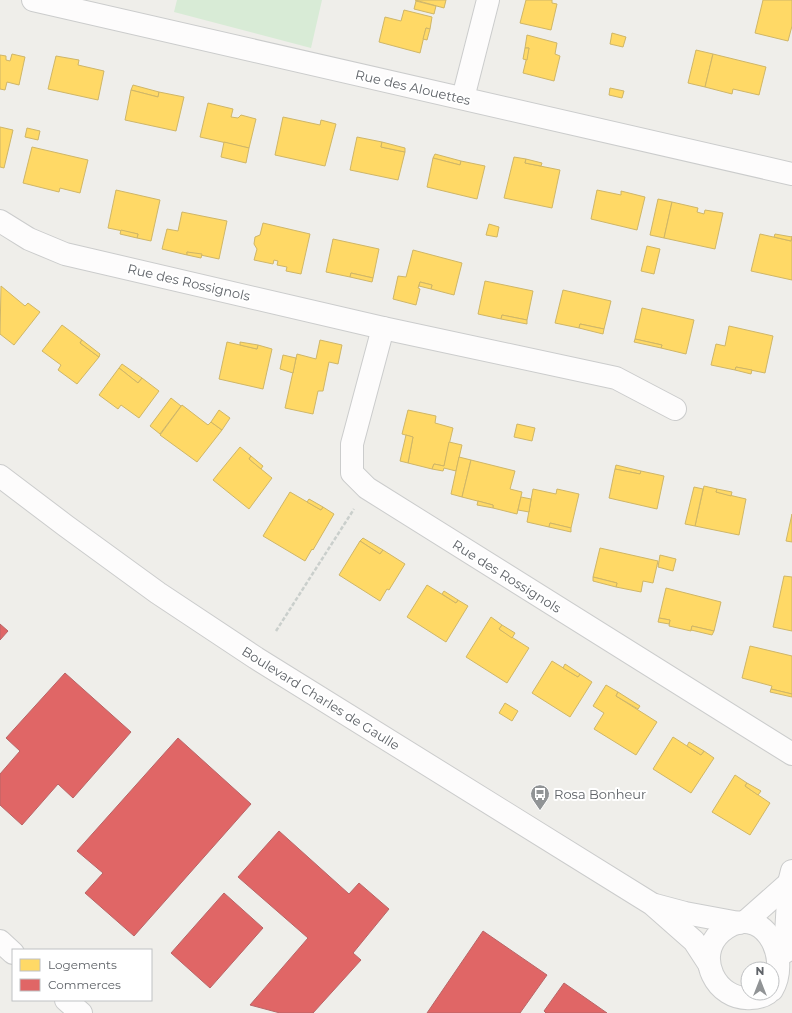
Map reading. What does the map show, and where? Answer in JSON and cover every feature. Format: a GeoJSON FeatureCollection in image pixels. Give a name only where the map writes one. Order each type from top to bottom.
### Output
{"type":"FeatureCollection","features":[{"type":"Feature","properties":{"kind":"street","name":"Rue des Alouettes"},"geometry":{"type":"LineString","coordinates":[[33,0],[792,174]]}},
{"type":"Feature","properties":{"kind":"street"},"geometry":{"type":"LineString","coordinates":[[463,98],[488,0]]}},
{"type":"Feature","properties":{"kind":"street","name":"Rue des Rossignols"},"geometry":{"type":"LineString","coordinates":[[0,221],[29,239],[65,254],[383,328],[616,378],[675,409]]}},
{"type":"Feature","properties":{"kind":"street","name":"Rue des Rossignols"},"geometry":{"type":"LineString","coordinates":[[383,328],[352,444],[352,473],[367,488],[792,754]]}},
{"type":"Feature","properties":{"kind":"street","name":"Boulevard Charles de Gaulle"},"geometry":{"type":"LineString","coordinates":[[0,476],[146,584],[256,658],[652,904],[694,941],[709,964]]}},
{"type":"Feature","properties":{"kind":"street"},"geometry":{"type":"LineString","coordinates":[[730,1013],[720,988],[711,973],[709,953],[713,943],[720,934],[729,927],[742,922],[791,877]]}},
{"type":"Feature","properties":{"kind":"street"},"geometry":{"type":"LineString","coordinates":[[780,981],[787,966],[791,877]]}},
{"type":"Feature","properties":{"kind":"street","name":"Boulevard Charles de Gaulle"},"geometry":{"type":"LineString","coordinates":[[652,904],[686,913],[742,922]]}},
{"type":"Feature","properties":{"kind":"street"},"geometry":{"type":"LineString","coordinates":[[742,922],[756,923],[775,933],[781,942],[787,966]]}},
{"type":"Feature","properties":{"kind":"street"},"geometry":{"type":"LineString","coordinates":[[0,941],[12,952]]}},
{"type":"Feature","properties":{"kind":"street"},"geometry":{"type":"LineString","coordinates":[[720,988],[732,996],[740,998]]}},
{"type":"Feature","properties":{"kind":"street"},"geometry":{"type":"LineString","coordinates":[[67,1001],[81,1013]]}},
{"type":"Feature","properties":{"kind":"path"},"geometry":{"type":"LineString","coordinates":[[276,631],[367,488]]}},
{"type":"Feature","properties":{"kind":"green space"},"geometry":{"type":"Polygon","coordinates":[[[177,0],[322,0],[311,48],[174,12],[177,0]]]}},
{"type":"Feature","properties":{"kind":"building: Logements"},"geometry":{"type":"Polygon","coordinates":[[[415,0],[446,0],[444,8],[415,0]]]}},
{"type":"Feature","properties":{"kind":"building: Logements"},"geometry":{"type":"Polygon","coordinates":[[[526,0],[552,0],[552,3],[557,4],[551,30],[520,23],[526,0]]]}},
{"type":"Feature","properties":{"kind":"building: Logements"},"geometry":{"type":"Polygon","coordinates":[[[763,0],[792,0],[792,26],[788,41],[755,33],[763,0]]]}},
{"type":"Feature","properties":{"kind":"building: Logements"},"geometry":{"type":"Polygon","coordinates":[[[416,1],[436,6],[434,14],[414,9],[416,1]]]}},
{"type":"Feature","properties":{"kind":"building: Logements"},"geometry":{"type":"Polygon","coordinates":[[[404,10],[432,17],[430,29],[426,28],[420,53],[379,42],[385,17],[401,21],[404,10]]]}},
{"type":"Feature","properties":{"kind":"building: Logements"},"geometry":{"type":"Polygon","coordinates":[[[426,28],[430,29],[427,40],[423,39],[426,28]]]}},
{"type":"Feature","properties":{"kind":"building: Logements"},"geometry":{"type":"Polygon","coordinates":[[[612,33],[626,37],[623,47],[610,44],[612,33]]]}},
{"type":"Feature","properties":{"kind":"building: Logements"},"geometry":{"type":"Polygon","coordinates":[[[527,35],[557,43],[555,54],[560,56],[554,81],[523,73],[529,48],[525,48],[527,35]]]}},
{"type":"Feature","properties":{"kind":"building: Logements"},"geometry":{"type":"Polygon","coordinates":[[[525,48],[529,48],[527,60],[523,59],[525,48]]]}},
{"type":"Feature","properties":{"kind":"building: Logements"},"geometry":{"type":"Polygon","coordinates":[[[696,50],[713,54],[705,87],[688,83],[696,50]]]}},
{"type":"Feature","properties":{"kind":"building: Logements"},"geometry":{"type":"Polygon","coordinates":[[[12,54],[25,57],[19,85],[7,82],[5,90],[0,89],[0,55],[6,56],[6,60],[10,61],[12,54]]]}},
{"type":"Feature","properties":{"kind":"building: Logements"},"geometry":{"type":"Polygon","coordinates":[[[713,54],[766,67],[759,95],[733,89],[732,94],[705,87],[713,54]]]}},
{"type":"Feature","properties":{"kind":"building: Logements"},"geometry":{"type":"Polygon","coordinates":[[[56,56],[79,60],[78,65],[104,71],[98,100],[48,89],[56,56]]]}},
{"type":"Feature","properties":{"kind":"building: Logements"},"geometry":{"type":"Polygon","coordinates":[[[133,85],[159,92],[158,97],[131,90],[133,85]]]}},
{"type":"Feature","properties":{"kind":"building: Logements"},"geometry":{"type":"Polygon","coordinates":[[[610,88],[624,91],[622,98],[609,95],[610,88]]]}},
{"type":"Feature","properties":{"kind":"building: Logements"},"geometry":{"type":"Polygon","coordinates":[[[131,90],[158,97],[159,92],[184,97],[176,131],[125,120],[131,90]]]}},
{"type":"Feature","properties":{"kind":"building: Logements"},"geometry":{"type":"Polygon","coordinates":[[[208,103],[233,109],[231,117],[238,118],[241,115],[256,119],[249,148],[200,137],[208,103]]]}},
{"type":"Feature","properties":{"kind":"building: Logements"},"geometry":{"type":"Polygon","coordinates":[[[283,117],[320,125],[321,120],[336,124],[325,166],[275,155],[283,117]]]}},
{"type":"Feature","properties":{"kind":"building: Logements"},"geometry":{"type":"Polygon","coordinates":[[[0,127],[13,130],[4,168],[0,167],[0,127]]]}},
{"type":"Feature","properties":{"kind":"building: Logements"},"geometry":{"type":"Polygon","coordinates":[[[27,128],[40,131],[38,140],[25,137],[27,128]]]}},
{"type":"Feature","properties":{"kind":"building: Logements"},"geometry":{"type":"Polygon","coordinates":[[[357,137],[382,142],[381,147],[405,152],[398,180],[350,170],[357,137]]]}},
{"type":"Feature","properties":{"kind":"building: Logements"},"geometry":{"type":"Polygon","coordinates":[[[224,142],[249,148],[246,163],[221,157],[224,142]]]}},
{"type":"Feature","properties":{"kind":"building: Logements"},"geometry":{"type":"Polygon","coordinates":[[[382,142],[405,148],[405,152],[381,147],[382,142]]]}},
{"type":"Feature","properties":{"kind":"building: Logements"},"geometry":{"type":"Polygon","coordinates":[[[32,147],[88,160],[80,193],[60,188],[59,192],[23,183],[32,147]]]}},
{"type":"Feature","properties":{"kind":"building: Logements"},"geometry":{"type":"Polygon","coordinates":[[[435,154],[461,161],[460,165],[433,158],[435,154]]]}},
{"type":"Feature","properties":{"kind":"building: Logements"},"geometry":{"type":"Polygon","coordinates":[[[514,157],[526,159],[525,163],[560,170],[552,208],[504,198],[514,157]]]}},
{"type":"Feature","properties":{"kind":"building: Logements"},"geometry":{"type":"Polygon","coordinates":[[[433,158],[460,165],[461,161],[485,166],[477,199],[427,187],[433,158]]]}},
{"type":"Feature","properties":{"kind":"building: Logements"},"geometry":{"type":"Polygon","coordinates":[[[526,159],[542,163],[541,166],[525,163],[526,159]]]}},
{"type":"Feature","properties":{"kind":"building: Logements"},"geometry":{"type":"Polygon","coordinates":[[[116,190],[160,200],[151,241],[137,238],[138,234],[108,228],[116,190]]]}},
{"type":"Feature","properties":{"kind":"building: Logements"},"geometry":{"type":"Polygon","coordinates":[[[597,190],[621,195],[621,191],[645,197],[637,230],[591,219],[597,190]]]}},
{"type":"Feature","properties":{"kind":"building: Logements"},"geometry":{"type":"Polygon","coordinates":[[[658,199],[672,202],[664,238],[650,235],[658,199]]]}},
{"type":"Feature","properties":{"kind":"building: Logements"},"geometry":{"type":"Polygon","coordinates":[[[672,202],[698,208],[697,212],[704,214],[705,210],[723,213],[715,249],[664,238],[672,202]]]}},
{"type":"Feature","properties":{"kind":"building: Logements"},"geometry":{"type":"Polygon","coordinates":[[[182,212],[227,221],[219,259],[187,252],[187,255],[162,249],[167,229],[178,231],[182,212]]]}},
{"type":"Feature","properties":{"kind":"building: Logements"},"geometry":{"type":"Polygon","coordinates":[[[263,223],[310,234],[301,274],[286,271],[287,267],[277,265],[278,261],[274,260],[273,264],[254,260],[257,249],[254,244],[255,237],[260,235],[263,223]]]}},
{"type":"Feature","properties":{"kind":"building: Logements"},"geometry":{"type":"Polygon","coordinates":[[[489,224],[499,227],[497,237],[486,235],[489,224]]]}},
{"type":"Feature","properties":{"kind":"building: Logements"},"geometry":{"type":"Polygon","coordinates":[[[121,230],[138,234],[137,238],[120,234],[121,230]]]}},
{"type":"Feature","properties":{"kind":"building: Logements"},"geometry":{"type":"Polygon","coordinates":[[[760,234],[791,241],[792,236],[792,280],[751,271],[760,234]]]}},
{"type":"Feature","properties":{"kind":"building: Logements"},"geometry":{"type":"Polygon","coordinates":[[[775,234],[792,237],[791,241],[774,237],[775,234]]]}},
{"type":"Feature","properties":{"kind":"building: Logements"},"geometry":{"type":"Polygon","coordinates":[[[333,239],[379,249],[373,278],[351,273],[350,277],[326,272],[333,239]]]}},
{"type":"Feature","properties":{"kind":"building: Logements"},"geometry":{"type":"Polygon","coordinates":[[[647,246],[660,249],[654,274],[641,271],[647,246]]]}},
{"type":"Feature","properties":{"kind":"building: Logements"},"geometry":{"type":"Polygon","coordinates":[[[413,250],[462,263],[454,295],[431,289],[432,285],[420,282],[416,305],[393,299],[398,276],[406,277],[413,250]]]}},
{"type":"Feature","properties":{"kind":"building: Logements"},"geometry":{"type":"Polygon","coordinates":[[[187,252],[202,254],[201,258],[187,255],[187,252]]]}},
{"type":"Feature","properties":{"kind":"building: Logements"},"geometry":{"type":"Polygon","coordinates":[[[351,273],[373,278],[372,282],[350,277],[351,273]]]}},
{"type":"Feature","properties":{"kind":"building: Logements"},"geometry":{"type":"Polygon","coordinates":[[[485,281],[533,291],[527,320],[502,315],[501,319],[478,314],[485,281]]]}},
{"type":"Feature","properties":{"kind":"building: Logements"},"geometry":{"type":"Polygon","coordinates":[[[420,282],[432,285],[431,289],[419,286],[420,282]]]}},
{"type":"Feature","properties":{"kind":"building: Logements"},"geometry":{"type":"Polygon","coordinates":[[[1,286],[25,306],[28,303],[40,312],[14,345],[0,334],[1,286]]]}},
{"type":"Feature","properties":{"kind":"building: Logements"},"geometry":{"type":"Polygon","coordinates":[[[563,290],[611,301],[604,329],[580,324],[579,328],[555,323],[563,290]]]}},
{"type":"Feature","properties":{"kind":"building: Logements"},"geometry":{"type":"Polygon","coordinates":[[[642,308],[694,320],[686,354],[661,348],[662,345],[635,339],[642,308]]]}},
{"type":"Feature","properties":{"kind":"building: Logements"},"geometry":{"type":"Polygon","coordinates":[[[502,315],[527,320],[527,324],[501,319],[502,315]]]}},
{"type":"Feature","properties":{"kind":"building: Logements"},"geometry":{"type":"Polygon","coordinates":[[[580,324],[604,329],[603,334],[579,328],[580,324]]]}},
{"type":"Feature","properties":{"kind":"building: Logements"},"geometry":{"type":"Polygon","coordinates":[[[62,325],[82,340],[80,343],[99,357],[77,384],[58,370],[61,365],[42,351],[62,325]]]}},
{"type":"Feature","properties":{"kind":"building: Logements"},"geometry":{"type":"Polygon","coordinates":[[[729,326],[773,336],[765,373],[736,367],[735,370],[711,365],[716,344],[725,346],[729,326]]]}},
{"type":"Feature","properties":{"kind":"building: Logements"},"geometry":{"type":"Polygon","coordinates":[[[635,339],[662,345],[661,348],[634,342],[635,339]]]}},
{"type":"Feature","properties":{"kind":"building: Logements"},"geometry":{"type":"Polygon","coordinates":[[[82,340],[100,354],[99,357],[80,343],[82,340]]]}},
{"type":"Feature","properties":{"kind":"building: Logements"},"geometry":{"type":"Polygon","coordinates":[[[320,340],[342,345],[338,364],[329,362],[323,391],[318,391],[313,414],[285,408],[297,354],[316,359],[320,340]]]}},
{"type":"Feature","properties":{"kind":"building: Logements"},"geometry":{"type":"Polygon","coordinates":[[[227,342],[257,349],[258,345],[272,349],[263,389],[219,379],[227,342]]]}},
{"type":"Feature","properties":{"kind":"building: Logements"},"geometry":{"type":"Polygon","coordinates":[[[240,342],[258,345],[257,349],[240,345],[240,342]]]}},
{"type":"Feature","properties":{"kind":"building: Logements"},"geometry":{"type":"Polygon","coordinates":[[[283,355],[296,358],[293,373],[280,369],[283,355]]]}},
{"type":"Feature","properties":{"kind":"building: Logements"},"geometry":{"type":"Polygon","coordinates":[[[122,364],[142,378],[138,383],[119,368],[122,364]]]}},
{"type":"Feature","properties":{"kind":"building: Logements"},"geometry":{"type":"Polygon","coordinates":[[[736,367],[752,370],[751,374],[735,370],[736,367]]]}},
{"type":"Feature","properties":{"kind":"building: Logements"},"geometry":{"type":"Polygon","coordinates":[[[119,368],[138,383],[142,378],[159,391],[139,418],[121,405],[118,409],[99,395],[119,368]]]}},
{"type":"Feature","properties":{"kind":"building: Logements"},"geometry":{"type":"Polygon","coordinates":[[[171,398],[181,406],[160,434],[150,426],[171,398]]]}},
{"type":"Feature","properties":{"kind":"building: Logements"},"geometry":{"type":"Polygon","coordinates":[[[182,405],[208,425],[211,422],[222,430],[197,462],[160,435],[182,405]]]}},
{"type":"Feature","properties":{"kind":"building: Logements"},"geometry":{"type":"Polygon","coordinates":[[[219,410],[230,418],[222,430],[211,422],[219,410]]]}},
{"type":"Feature","properties":{"kind":"building: Logements"},"geometry":{"type":"Polygon","coordinates":[[[408,410],[436,416],[435,423],[453,428],[444,466],[434,464],[432,469],[408,463],[413,437],[402,434],[408,410]]]}},
{"type":"Feature","properties":{"kind":"building: Logements"},"geometry":{"type":"Polygon","coordinates":[[[517,424],[535,428],[532,441],[514,437],[517,424]]]}},
{"type":"Feature","properties":{"kind":"building: Logements"},"geometry":{"type":"Polygon","coordinates":[[[406,435],[413,437],[408,463],[400,461],[406,435]]]}},
{"type":"Feature","properties":{"kind":"building: Logements"},"geometry":{"type":"Polygon","coordinates":[[[449,442],[462,445],[456,471],[444,468],[443,471],[432,469],[434,464],[444,466],[449,442]]]}},
{"type":"Feature","properties":{"kind":"building: Logements"},"geometry":{"type":"Polygon","coordinates":[[[240,447],[251,456],[249,459],[272,478],[249,509],[213,480],[240,447]]]}},
{"type":"Feature","properties":{"kind":"building: Logements"},"geometry":{"type":"Polygon","coordinates":[[[251,456],[263,466],[261,469],[249,459],[251,456]]]}},
{"type":"Feature","properties":{"kind":"building: Logements"},"geometry":{"type":"Polygon","coordinates":[[[459,457],[471,460],[462,497],[451,494],[459,457]]]}},
{"type":"Feature","properties":{"kind":"building: Logements"},"geometry":{"type":"Polygon","coordinates":[[[471,460],[515,471],[510,489],[522,492],[517,514],[493,508],[493,505],[462,497],[471,460]]]}},
{"type":"Feature","properties":{"kind":"building: Logements"},"geometry":{"type":"Polygon","coordinates":[[[616,465],[641,471],[640,474],[615,469],[616,465]]]}},
{"type":"Feature","properties":{"kind":"building: Logements"},"geometry":{"type":"Polygon","coordinates":[[[615,469],[640,474],[641,471],[664,476],[657,509],[609,498],[615,469]]]}},
{"type":"Feature","properties":{"kind":"building: Logements"},"geometry":{"type":"Polygon","coordinates":[[[704,486],[717,489],[716,492],[746,499],[739,535],[695,526],[704,486]]]}},
{"type":"Feature","properties":{"kind":"building: Logements"},"geometry":{"type":"Polygon","coordinates":[[[694,487],[703,489],[695,526],[685,524],[694,487]]]}},
{"type":"Feature","properties":{"kind":"building: Logements"},"geometry":{"type":"Polygon","coordinates":[[[533,489],[556,494],[557,489],[579,494],[571,528],[550,523],[549,527],[527,522],[533,489]]]}},
{"type":"Feature","properties":{"kind":"building: Logements"},"geometry":{"type":"Polygon","coordinates":[[[717,489],[732,492],[731,496],[716,492],[717,489]]]}},
{"type":"Feature","properties":{"kind":"building: Logements"},"geometry":{"type":"Polygon","coordinates":[[[290,492],[321,510],[323,507],[334,514],[305,561],[263,536],[290,492]]]}},
{"type":"Feature","properties":{"kind":"building: Logements"},"geometry":{"type":"Polygon","coordinates":[[[521,497],[531,499],[529,512],[518,510],[521,497]]]}},
{"type":"Feature","properties":{"kind":"building: Logements"},"geometry":{"type":"Polygon","coordinates":[[[309,499],[323,507],[321,510],[307,502],[309,499]]]}},
{"type":"Feature","properties":{"kind":"building: Logements"},"geometry":{"type":"Polygon","coordinates":[[[478,501],[493,505],[493,508],[477,505],[478,501]]]}},
{"type":"Feature","properties":{"kind":"building: Logements"},"geometry":{"type":"Polygon","coordinates":[[[792,514],[792,542],[786,541],[792,514]]]}},
{"type":"Feature","properties":{"kind":"building: Logements"},"geometry":{"type":"Polygon","coordinates":[[[550,523],[571,528],[571,532],[549,527],[550,523]]]}},
{"type":"Feature","properties":{"kind":"building: Logements"},"geometry":{"type":"Polygon","coordinates":[[[363,538],[383,550],[380,554],[360,541],[363,538]]]}},
{"type":"Feature","properties":{"kind":"building: Logements"},"geometry":{"type":"Polygon","coordinates":[[[360,541],[380,554],[383,550],[405,564],[389,590],[387,589],[380,601],[339,575],[360,541]]]}},
{"type":"Feature","properties":{"kind":"building: Logements"},"geometry":{"type":"Polygon","coordinates":[[[600,548],[658,561],[653,583],[643,581],[641,592],[616,587],[617,583],[593,577],[600,548]]]}},
{"type":"Feature","properties":{"kind":"building: Logements"},"geometry":{"type":"Polygon","coordinates":[[[660,555],[676,559],[673,571],[658,567],[660,555]]]}},
{"type":"Feature","properties":{"kind":"building: Logements"},"geometry":{"type":"Polygon","coordinates":[[[784,576],[792,577],[792,631],[773,627],[784,576]]]}},
{"type":"Feature","properties":{"kind":"building: Logements"},"geometry":{"type":"Polygon","coordinates":[[[593,577],[617,583],[616,587],[593,581],[593,577]]]}},
{"type":"Feature","properties":{"kind":"building: Logements"},"geometry":{"type":"Polygon","coordinates":[[[427,585],[456,603],[458,600],[468,606],[446,642],[407,617],[427,585]]]}},
{"type":"Feature","properties":{"kind":"building: Logements"},"geometry":{"type":"Polygon","coordinates":[[[666,588],[721,602],[714,631],[692,626],[691,631],[669,626],[670,620],[659,618],[666,588]]]}},
{"type":"Feature","properties":{"kind":"building: Logements"},"geometry":{"type":"Polygon","coordinates":[[[444,591],[458,600],[456,603],[442,594],[444,591]]]}},
{"type":"Feature","properties":{"kind":"building: Logements"},"geometry":{"type":"Polygon","coordinates":[[[491,617],[502,625],[499,629],[529,648],[507,683],[466,657],[491,617]]]}},
{"type":"Feature","properties":{"kind":"building: Logements"},"geometry":{"type":"Polygon","coordinates":[[[659,618],[670,620],[669,624],[658,622],[659,618]]]}},
{"type":"Feature","properties":{"kind":"building: Logements"},"geometry":{"type":"Polygon","coordinates":[[[502,625],[515,633],[512,638],[499,629],[502,625]]]}},
{"type":"Feature","properties":{"kind":"building: Logements"},"geometry":{"type":"Polygon","coordinates":[[[692,626],[714,631],[712,635],[691,630],[692,626]]]}},
{"type":"Feature","properties":{"kind":"building: Logements"},"geometry":{"type":"Polygon","coordinates":[[[750,646],[792,656],[792,694],[771,689],[772,686],[742,678],[750,646]]]}},
{"type":"Feature","properties":{"kind":"building: Logements"},"geometry":{"type":"Polygon","coordinates":[[[552,661],[578,677],[580,674],[592,682],[570,717],[532,693],[552,661]]]}},
{"type":"Feature","properties":{"kind":"building: Logements"},"geometry":{"type":"Polygon","coordinates":[[[565,664],[580,674],[578,677],[563,668],[565,664]]]}},
{"type":"Feature","properties":{"kind":"building: Logements"},"geometry":{"type":"Polygon","coordinates":[[[606,685],[618,692],[616,696],[657,722],[636,755],[594,729],[604,713],[593,706],[606,685]]]}},
{"type":"Feature","properties":{"kind":"building: Logements"},"geometry":{"type":"Polygon","coordinates":[[[771,689],[792,694],[792,697],[770,692],[771,689]]]}},
{"type":"Feature","properties":{"kind":"building: Logements"},"geometry":{"type":"Polygon","coordinates":[[[618,692],[640,706],[638,709],[616,696],[618,692]]]}},
{"type":"Feature","properties":{"kind":"building: Logements"},"geometry":{"type":"Polygon","coordinates":[[[505,703],[518,711],[512,721],[499,713],[505,703]]]}},
{"type":"Feature","properties":{"kind":"building: Logements"},"geometry":{"type":"Polygon","coordinates":[[[673,737],[701,755],[704,751],[714,758],[691,793],[653,769],[673,737]]]}},
{"type":"Feature","properties":{"kind":"building: Logements"},"geometry":{"type":"Polygon","coordinates":[[[689,742],[704,751],[701,755],[687,746],[689,742]]]}},
{"type":"Feature","properties":{"kind":"building: Logements"},"geometry":{"type":"Polygon","coordinates":[[[735,775],[747,783],[745,786],[770,803],[750,835],[712,812],[735,775]]]}},
{"type":"Feature","properties":{"kind":"building: Logements"},"geometry":{"type":"Polygon","coordinates":[[[747,783],[761,791],[758,795],[745,786],[747,783]]]}},
{"type":"Feature","properties":{"kind":"building: Commerces"},"geometry":{"type":"Polygon","coordinates":[[[0,624],[8,631],[0,640],[0,624]]]}},
{"type":"Feature","properties":{"kind":"building: Commerces"},"geometry":{"type":"Polygon","coordinates":[[[65,673],[131,732],[73,798],[58,784],[22,825],[0,805],[0,774],[20,751],[6,738],[65,673]]]}},
{"type":"Feature","properties":{"kind":"building: Commerces"},"geometry":{"type":"Polygon","coordinates":[[[178,738],[251,804],[134,936],[85,893],[103,873],[77,851],[178,738]]]}},
{"type":"Feature","properties":{"kind":"building: Commerces"},"geometry":{"type":"Polygon","coordinates":[[[279,831],[349,894],[359,883],[389,909],[353,953],[361,960],[313,1013],[280,1013],[250,1005],[308,938],[238,877],[279,831]]]}},
{"type":"Feature","properties":{"kind":"building: Commerces"},"geometry":{"type":"Polygon","coordinates":[[[224,893],[263,928],[210,988],[171,953],[224,893]]]}},
{"type":"Feature","properties":{"kind":"building: Commerces"},"geometry":{"type":"Polygon","coordinates":[[[483,931],[547,975],[520,1013],[427,1013],[483,931]]]}},
{"type":"Feature","properties":{"kind":"building: Commerces"},"geometry":{"type":"Polygon","coordinates":[[[564,983],[607,1013],[546,1013],[544,1011],[564,983]]]}},
{"type":"Feature","properties":{"kind":"place","name":"Rosa Bonheur"},"geometry":{"type":"Point","coordinates":[540,811]}}]}
